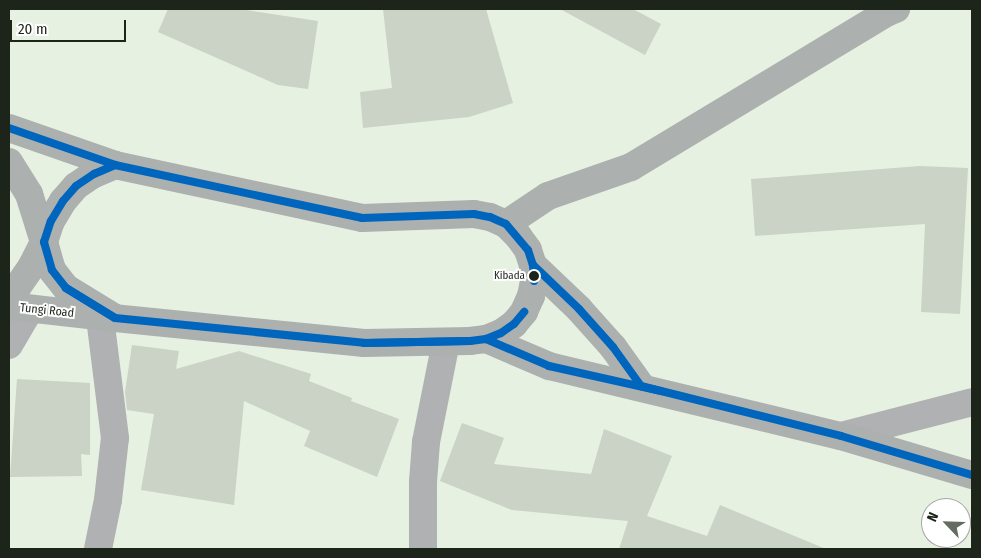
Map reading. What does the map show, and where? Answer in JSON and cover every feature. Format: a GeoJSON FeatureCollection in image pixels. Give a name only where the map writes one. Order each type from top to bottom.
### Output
{"type":"FeatureCollection","features":[{"type":"Feature","properties":{"kind":"main road"},"geometry":{"type":"LineString","coordinates":[[506,224],[548,196],[631,167],[889,10]]}},
{"type":"Feature","properties":{"kind":"main road"},"geometry":{"type":"LineString","coordinates":[[9,128],[115,165],[362,218],[474,214],[490,217],[506,224],[528,250],[533,265],[534,281],[524,312],[514,324],[501,333],[486,339]]}},
{"type":"Feature","properties":{"kind":"main road"},"geometry":{"type":"LineString","coordinates":[[9,162],[29,194],[52,270],[66,288],[108,317]]}},
{"type":"Feature","properties":{"kind":"main road","name":"Tungi Road"},"geometry":{"type":"LineString","coordinates":[[115,165],[94,174],[76,186],[63,201],[52,221],[16,303],[108,317],[364,343],[446,342],[486,339]]}},
{"type":"Feature","properties":{"kind":"main road"},"geometry":{"type":"LineString","coordinates":[[533,265],[579,309],[613,347],[641,386]]}},
{"type":"Feature","properties":{"kind":"main road"},"geometry":{"type":"LineString","coordinates":[[486,339],[549,366],[641,386],[841,436],[972,475]]}},
{"type":"Feature","properties":{"kind":"street"},"geometry":{"type":"LineString","coordinates":[[9,345],[16,303]]}},
{"type":"Feature","properties":{"kind":"street"},"geometry":{"type":"LineString","coordinates":[[98,549],[108,500],[115,438],[108,317]]}},
{"type":"Feature","properties":{"kind":"street"},"geometry":{"type":"LineString","coordinates":[[423,549],[423,482],[426,442],[446,342]]}},
{"type":"Feature","properties":{"kind":"street"},"geometry":{"type":"LineString","coordinates":[[841,436],[972,402]]}},
{"type":"Feature","properties":{"kind":"building"},"geometry":{"type":"Polygon","coordinates":[[[168,9],[240,9],[318,21],[308,89],[278,85],[158,32],[168,9]]]}},
{"type":"Feature","properties":{"kind":"building"},"geometry":{"type":"Polygon","coordinates":[[[383,9],[486,9],[513,103],[469,117],[363,128],[360,92],[392,88],[383,9]]]}},
{"type":"Feature","properties":{"kind":"building"},"geometry":{"type":"Polygon","coordinates":[[[560,9],[633,9],[661,24],[645,55],[560,9]]]}},
{"type":"Feature","properties":{"kind":"building"},"geometry":{"type":"Polygon","coordinates":[[[920,166],[968,168],[960,314],[921,312],[925,224],[755,236],[751,179],[920,166]]]}},
{"type":"Feature","properties":{"kind":"building"},"geometry":{"type":"Polygon","coordinates":[[[132,345],[179,351],[176,369],[239,351],[311,374],[309,381],[352,398],[351,401],[399,419],[377,477],[304,446],[310,431],[244,401],[234,505],[141,490],[154,414],[127,410],[125,392],[132,345]]]}},
{"type":"Feature","properties":{"kind":"building"},"geometry":{"type":"Polygon","coordinates":[[[17,379],[90,383],[90,455],[81,454],[82,476],[10,477],[17,379]]]}},
{"type":"Feature","properties":{"kind":"building"},"geometry":{"type":"Polygon","coordinates":[[[462,423],[504,438],[494,464],[591,474],[604,429],[672,456],[647,516],[707,536],[720,505],[826,549],[619,549],[628,521],[512,510],[440,481],[462,423]]]}},
{"type":"Feature","properties":{"kind":"transit line"},"geometry":{"type":"LineString","coordinates":[[9,128],[115,165]]}},
{"type":"Feature","properties":{"kind":"transit line"},"geometry":{"type":"LineString","coordinates":[[66,288],[52,270],[44,242],[51,221],[63,201],[76,186],[94,174],[115,165],[362,218],[474,214],[490,217],[506,224],[528,250],[533,265],[534,281]]}},
{"type":"Feature","properties":{"kind":"transit line"},"geometry":{"type":"LineString","coordinates":[[533,265],[579,309],[613,347],[641,386],[841,436],[972,475]]}},
{"type":"Feature","properties":{"kind":"transit line"},"geometry":{"type":"LineString","coordinates":[[66,288],[115,318]]}},
{"type":"Feature","properties":{"kind":"transit line"},"geometry":{"type":"LineString","coordinates":[[66,288],[115,318]]}},
{"type":"Feature","properties":{"kind":"transit line"},"geometry":{"type":"LineString","coordinates":[[470,341],[486,339],[501,333],[514,324],[524,312]]}},
{"type":"Feature","properties":{"kind":"transit line"},"geometry":{"type":"LineString","coordinates":[[115,318],[364,343]]}},
{"type":"Feature","properties":{"kind":"transit line"},"geometry":{"type":"LineString","coordinates":[[486,339],[549,366],[661,391]]}},
{"type":"Feature","properties":{"kind":"transit line"},"geometry":{"type":"LineString","coordinates":[[364,343],[470,341]]}},
{"type":"Feature","properties":{"kind":"transit line"},"geometry":{"type":"LineString","coordinates":[[364,343],[470,341]]}},
{"type":"Feature","properties":{"kind":"place","name":"Kibada"},"geometry":{"type":"Point","coordinates":[534,276]}}]}
